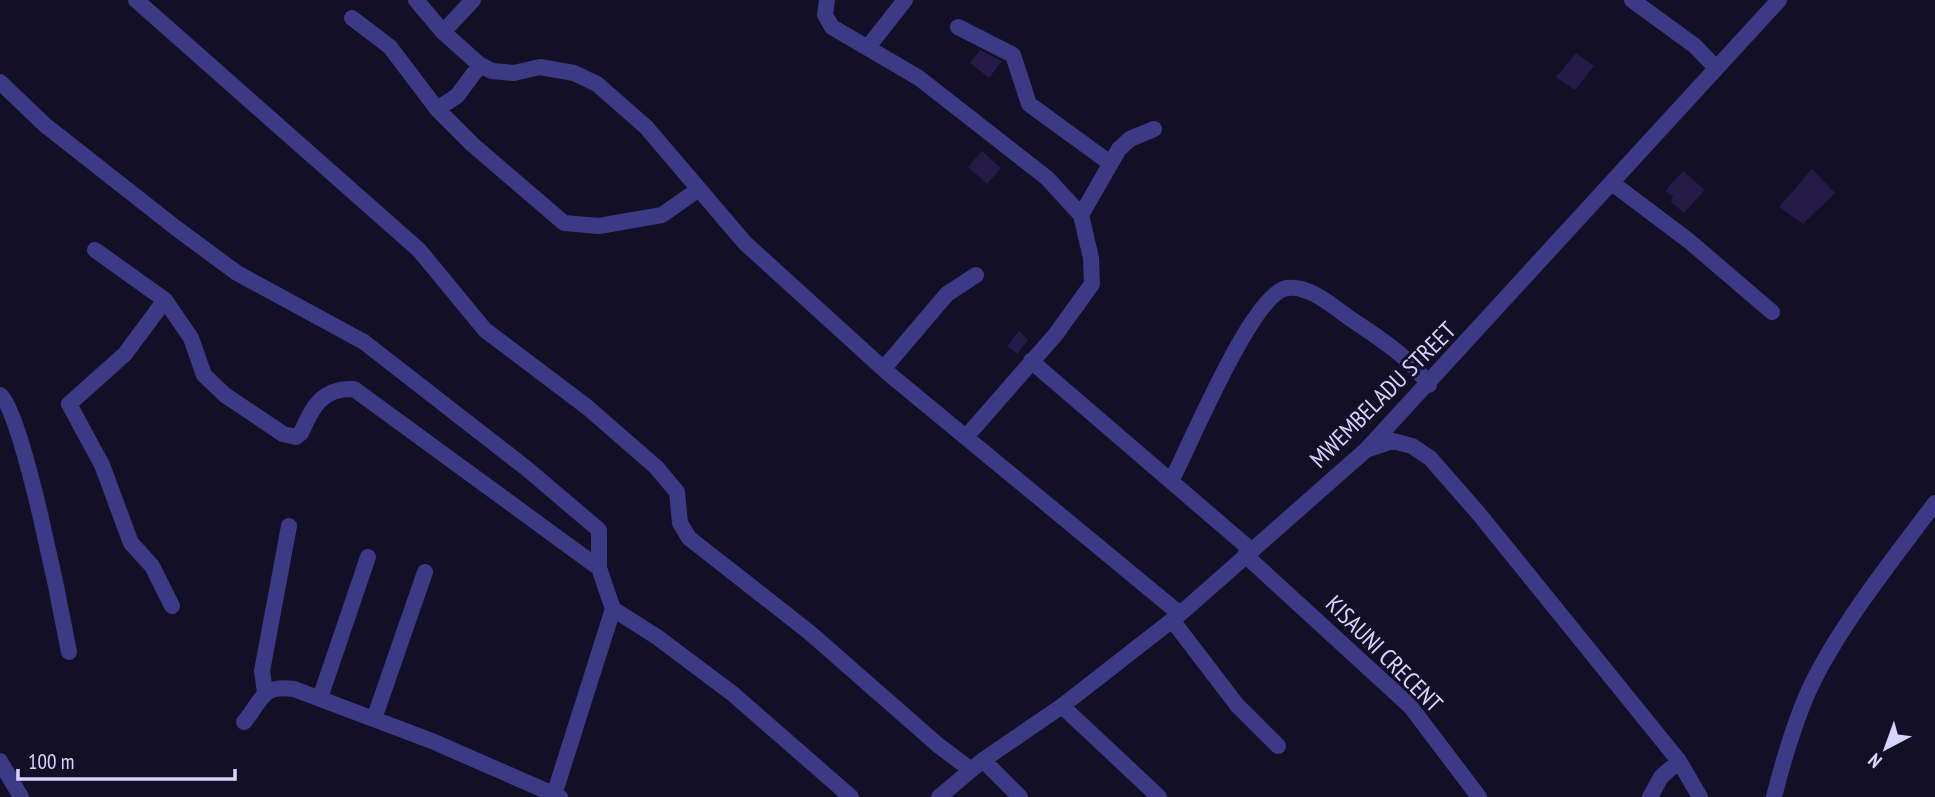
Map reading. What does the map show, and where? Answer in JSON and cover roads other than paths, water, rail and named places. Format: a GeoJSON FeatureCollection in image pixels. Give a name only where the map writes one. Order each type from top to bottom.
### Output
{"type":"FeatureCollection","features":[{"type":"Feature","properties":{"kind":"street"},"geometry":{"type":"LineString","coordinates":[[136,0],[419,250],[456,291],[485,330],[587,407],[656,467],[677,492],[680,523],[689,538],[809,632],[938,745],[977,765],[1020,797]]}},
{"type":"Feature","properties":{"kind":"street"},"geometry":{"type":"LineString","coordinates":[[416,0],[443,32],[480,65],[492,71],[514,73],[540,67],[574,74],[597,84],[646,127],[745,243],[884,368],[1176,617],[1237,705],[1278,746]]}},
{"type":"Feature","properties":{"kind":"street"},"geometry":{"type":"LineString","coordinates":[[443,32],[473,0]]}},
{"type":"Feature","properties":{"kind":"street"},"geometry":{"type":"LineString","coordinates":[[827,0],[825,15],[828,22],[919,78],[990,132],[1063,192],[1081,215],[1091,258],[1092,284],[1080,306],[966,437]]}},
{"type":"Feature","properties":{"kind":"street"},"geometry":{"type":"LineString","coordinates":[[868,47],[905,0]]}},
{"type":"Feature","properties":{"kind":"street"},"geometry":{"type":"LineString","coordinates":[[1632,0],[1695,46],[1716,68]]}},
{"type":"Feature","properties":{"kind":"street","name":"MWEMBELADU STREET"},"geometry":{"type":"LineString","coordinates":[[939,797],[977,765],[1062,706],[1176,617],[1367,449],[1779,0]]}},
{"type":"Feature","properties":{"kind":"street"},"geometry":{"type":"LineString","coordinates":[[352,18],[390,47],[437,109],[473,145],[564,223],[599,226],[662,215],[699,189]]}},
{"type":"Feature","properties":{"kind":"street"},"geometry":{"type":"LineString","coordinates":[[958,27],[1013,55],[1029,104],[1110,163]]}},
{"type":"Feature","properties":{"kind":"street"},"geometry":{"type":"LineString","coordinates":[[437,109],[457,96],[480,65]]}},
{"type":"Feature","properties":{"kind":"street"},"geometry":{"type":"LineString","coordinates":[[0,82],[45,125],[186,236],[237,273],[364,342],[526,468],[598,530],[598,568],[613,609],[557,796],[320,698],[285,688],[265,692]]}},
{"type":"Feature","properties":{"kind":"street"},"geometry":{"type":"LineString","coordinates":[[1081,215],[1110,163],[1130,139],[1154,129]]}},
{"type":"Feature","properties":{"kind":"street"},"geometry":{"type":"LineString","coordinates":[[1612,183],[1689,241],[1772,312]]}},
{"type":"Feature","properties":{"kind":"street"},"geometry":{"type":"LineString","coordinates":[[95,250],[165,300],[191,338],[204,375],[225,395],[283,435],[292,437],[301,433],[320,398],[336,388],[354,389],[598,568]]}},
{"type":"Feature","properties":{"kind":"street"},"geometry":{"type":"LineString","coordinates":[[884,368],[947,294],[976,275]]}},
{"type":"Feature","properties":{"kind":"street"},"geometry":{"type":"LineString","coordinates":[[1171,481],[1214,387],[1263,310],[1274,295],[1285,288],[1300,288],[1326,302],[1415,366],[1429,384]]}},
{"type":"Feature","properties":{"kind":"street"},"geometry":{"type":"LineString","coordinates":[[165,300],[125,354],[69,404],[102,465],[131,543],[152,566],[172,606]]}},
{"type":"Feature","properties":{"kind":"street","name":"KISAUNI CRECENT"},"geometry":{"type":"LineString","coordinates":[[1031,361],[1171,481],[1410,706],[1479,797]]}},
{"type":"Feature","properties":{"kind":"street"},"geometry":{"type":"LineString","coordinates":[[0,395],[12,409],[34,485],[69,652]]}},
{"type":"Feature","properties":{"kind":"street"},"geometry":{"type":"LineString","coordinates":[[1367,449],[1393,441],[1412,446],[1430,458],[1479,514],[1679,761],[1700,797]]}},
{"type":"Feature","properties":{"kind":"street"},"geometry":{"type":"LineString","coordinates":[[1774,797],[1790,742],[1810,689],[1890,563],[1935,503]]}},
{"type":"Feature","properties":{"kind":"street"},"geometry":{"type":"LineString","coordinates":[[244,722],[265,692],[262,671],[289,526]]}},
{"type":"Feature","properties":{"kind":"street"},"geometry":{"type":"LineString","coordinates":[[320,698],[368,557]]}},
{"type":"Feature","properties":{"kind":"street"},"geometry":{"type":"LineString","coordinates":[[374,719],[425,572]]}},
{"type":"Feature","properties":{"kind":"street"},"geometry":{"type":"LineString","coordinates":[[613,609],[657,637],[733,694],[851,797]]}},
{"type":"Feature","properties":{"kind":"street"},"geometry":{"type":"LineString","coordinates":[[1062,706],[1159,797]]}},
{"type":"Feature","properties":{"kind":"street"},"geometry":{"type":"LineString","coordinates":[[0,761],[20,797]]}},
{"type":"Feature","properties":{"kind":"street"},"geometry":{"type":"LineString","coordinates":[[1650,797],[1661,777],[1679,761]]}}]}
